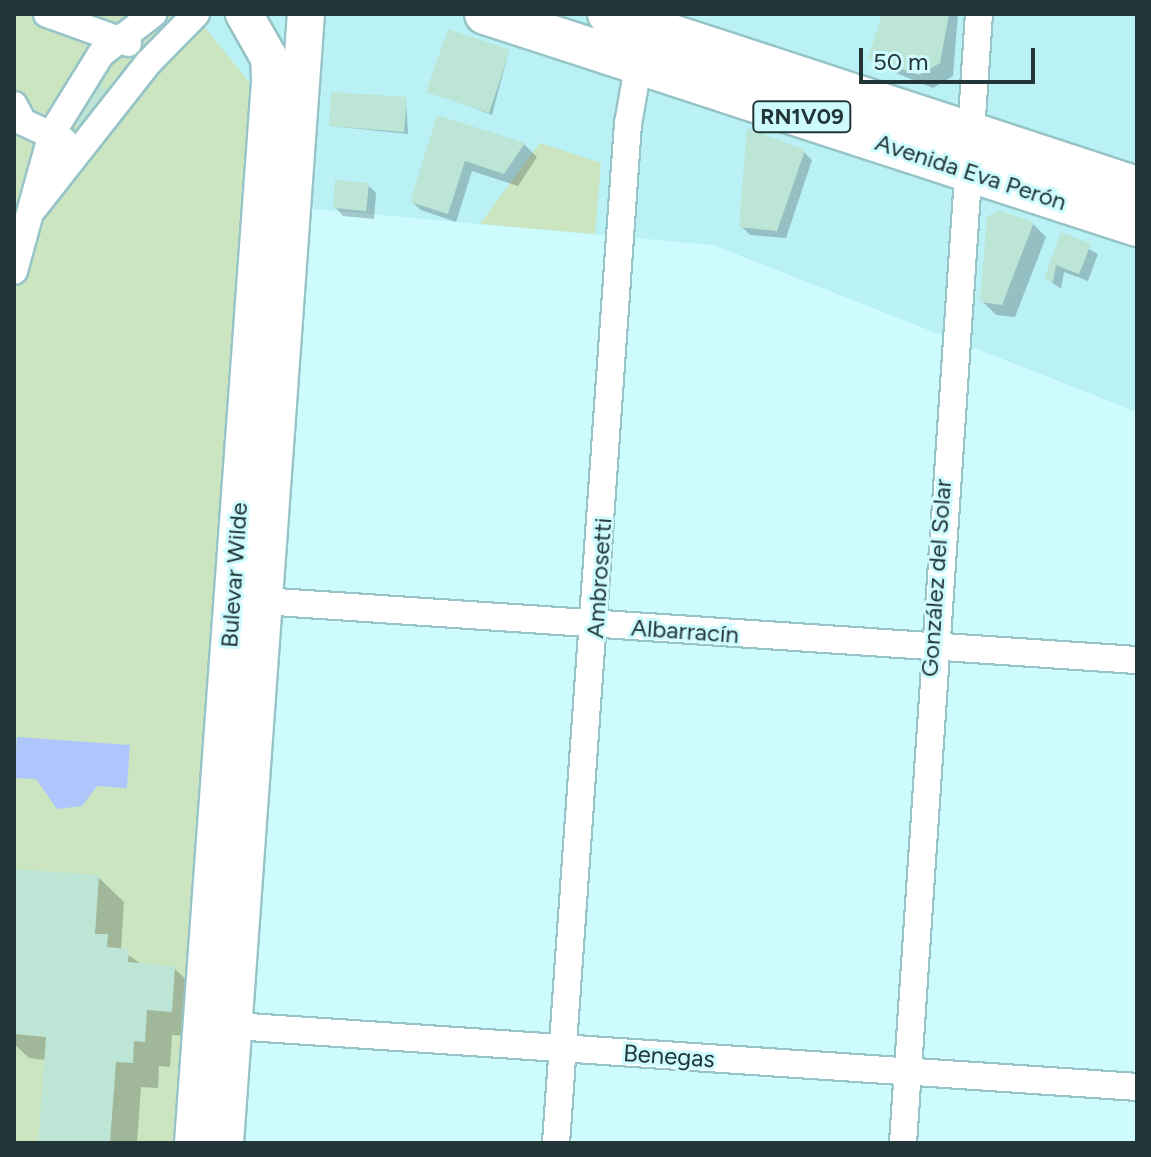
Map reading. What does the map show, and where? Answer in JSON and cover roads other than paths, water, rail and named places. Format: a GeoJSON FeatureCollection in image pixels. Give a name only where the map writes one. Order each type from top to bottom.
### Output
{"type":"FeatureCollection","features":[{"type":"Feature","properties":{"kind":"main road","name":"Bulevar Wilde"},"geometry":{"type":"LineString","coordinates":[[244,14],[269,58],[270,81],[249,600]]}},
{"type":"Feature","properties":{"kind":"main road","name":"Bulevar Wilde"},"geometry":{"type":"LineString","coordinates":[[225,1143],[218,1025],[249,600],[306,14]]}},
{"type":"Feature","properties":{"kind":"main road","name":"Avenida Eva Perón"},"geometry":{"type":"LineString","coordinates":[[485,14],[640,64],[968,152],[1137,187]]}},
{"type":"Feature","properties":{"kind":"main road","name":"Avenida Eva Perón"},"geometry":{"type":"LineString","coordinates":[[631,18],[968,152],[1137,226]]}},
{"type":"Feature","properties":{"kind":"main road","name":"Bulevar Wilde"},"geometry":{"type":"LineString","coordinates":[[193,1143],[218,1025]]}},
{"type":"Feature","properties":{"kind":"street"},"geometry":{"type":"LineString","coordinates":[[47,14],[121,37],[149,62]]}},
{"type":"Feature","properties":{"kind":"street"},"geometry":{"type":"LineString","coordinates":[[14,271],[34,208],[52,133],[93,65],[121,37],[153,14]]}},
{"type":"Feature","properties":{"kind":"street"},"geometry":{"type":"LineString","coordinates":[[34,208],[149,62],[196,14]]}},
{"type":"Feature","properties":{"kind":"street","name":"González del Solar"},"geometry":{"type":"LineString","coordinates":[[903,1143],[931,649],[979,14]]}},
{"type":"Feature","properties":{"kind":"street","name":"Ambrosetti"},"geometry":{"type":"LineString","coordinates":[[556,1143],[597,625],[628,124],[640,64],[631,18]]}},
{"type":"Feature","properties":{"kind":"street"},"geometry":{"type":"LineString","coordinates":[[14,105],[23,122],[52,133],[80,151]]}},
{"type":"Feature","properties":{"kind":"street","name":"Albarracín"},"geometry":{"type":"LineString","coordinates":[[249,600],[931,649],[1137,660]]}},
{"type":"Feature","properties":{"kind":"street","name":"Benegas"},"geometry":{"type":"LineString","coordinates":[[218,1025],[1137,1087]]}}]}
